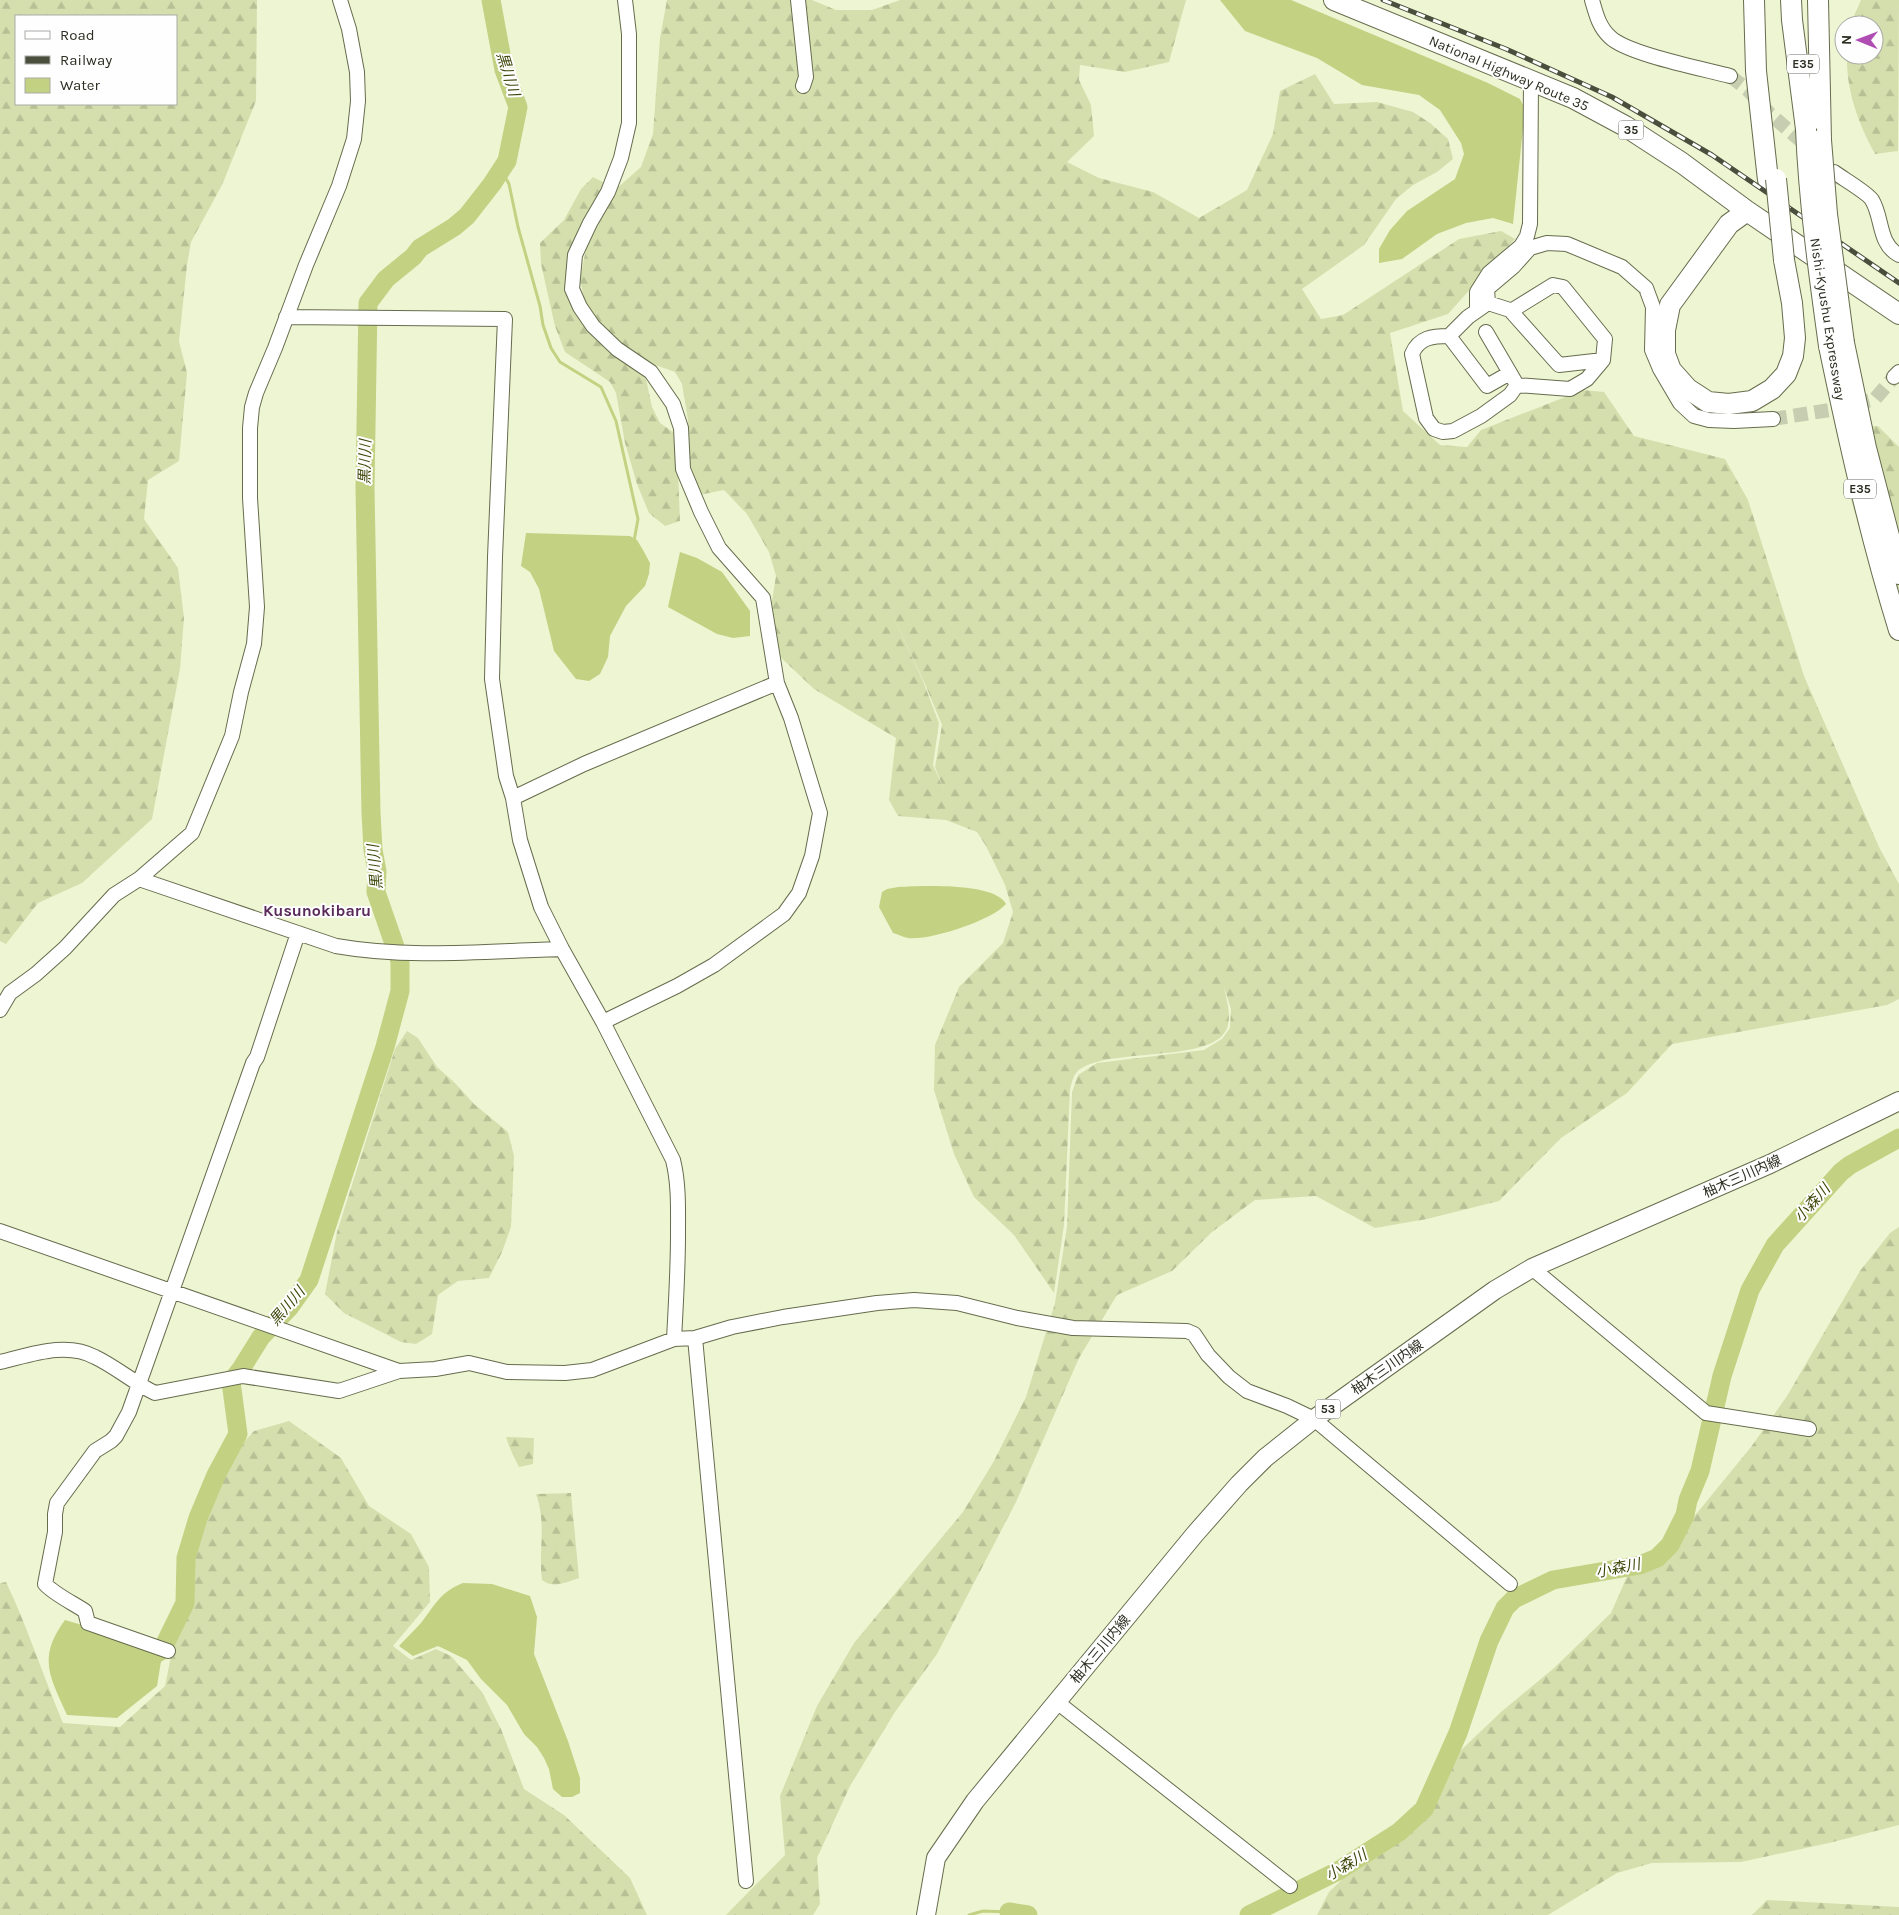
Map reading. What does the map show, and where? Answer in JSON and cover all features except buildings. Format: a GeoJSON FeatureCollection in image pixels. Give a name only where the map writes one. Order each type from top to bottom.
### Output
{"type":"FeatureCollection","features":[{"type":"Feature","properties":{"kind":"highway","name":"National Highway Route 35"},"geometry":{"type":"LineString","coordinates":[[1334,0],[1573,98],[1625,126],[1682,163],[1899,314]]}},
{"type":"Feature","properties":{"kind":"highway"},"geometry":{"type":"LineString","coordinates":[[1747,210],[1729,224],[1670,305],[1665,330],[1665,354],[1671,370],[1688,389],[1708,402],[1729,404],[1752,401],[1772,389],[1786,374],[1793,356],[1795,338],[1792,303],[1780,260],[1772,180],[1756,71],[1754,0]]}},
{"type":"Feature","properties":{"kind":"highway"},"geometry":{"type":"LineString","coordinates":[[1767,0],[1772,180]]}},
{"type":"Feature","properties":{"kind":"highway"},"geometry":{"type":"LineString","coordinates":[[1791,0],[1792,20],[1813,134]]}},
{"type":"Feature","properties":{"kind":"highway","name":"Nishi-Kyushu Expressway"},"geometry":{"type":"LineString","coordinates":[[1803,0],[1803,66],[1813,134]]}},
{"type":"Feature","properties":{"kind":"highway","name":"Nishi-Kyushu Expressway"},"geometry":{"type":"LineString","coordinates":[[1818,0],[1813,134],[1808,178],[1820,281],[1899,574]]}},
{"type":"Feature","properties":{"kind":"highway","name":"Nishi-Kyushu Expressway"},"geometry":{"type":"LineString","coordinates":[[1837,344],[1851,452],[1880,566],[1899,630]]}},
{"type":"Feature","properties":{"kind":"main road","name":"柚木三川内線"},"geometry":{"type":"LineString","coordinates":[[926,1912],[936,1858],[975,1802],[1238,1484],[1265,1458],[1314,1419],[1495,1290],[1532,1268],[1770,1164],[1899,1101]]}},
{"type":"Feature","properties":{"kind":"street"},"geometry":{"type":"LineString","coordinates":[[0,1010],[10,993],[58,955],[114,895],[139,879],[192,833],[232,736],[254,644],[257,607],[250,498],[250,428],[252,407],[256,392],[276,348],[286,317],[339,186],[354,138],[358,101],[357,72],[349,29],[340,0]]}},
{"type":"Feature","properties":{"kind":"street"},"geometry":{"type":"LineString","coordinates":[[603,1022],[677,986],[714,964],[784,914],[799,893],[812,856],[820,814],[791,718],[777,683],[763,598],[719,548],[701,512],[683,469],[681,428],[674,404],[651,372],[617,349],[593,326],[580,307],[572,289],[575,255],[590,223],[608,192],[621,158],[629,123],[629,34],[625,0]]}},
{"type":"Feature","properties":{"kind":"street"},"geometry":{"type":"LineString","coordinates":[[798,0],[806,78],[803,86]]}},
{"type":"Feature","properties":{"kind":"street"},"geometry":{"type":"LineString","coordinates":[[1592,0],[1599,23],[1611,38],[1630,49],[1730,76]]}},
{"type":"Feature","properties":{"kind":"street"},"geometry":{"type":"LineString","coordinates":[[1483,307],[1477,292],[1489,273],[1521,246],[1529,230],[1532,136],[1531,80]]}},
{"type":"Feature","properties":{"kind":"street"},"geometry":{"type":"LineString","coordinates":[[1834,172],[1872,199],[1884,239],[1891,251],[1899,255]]}},
{"type":"Feature","properties":{"kind":"street"},"geometry":{"type":"LineString","coordinates":[[1486,332],[1514,379],[1510,394],[1481,416],[1453,431],[1443,432],[1434,430],[1426,418],[1412,354],[1415,346],[1422,340],[1431,337],[1449,336],[1468,317],[1483,307],[1487,290],[1530,248],[1547,243],[1567,244],[1622,268],[1646,288],[1653,307],[1652,350],[1671,390],[1680,403],[1694,416],[1710,420],[1734,421],[1773,419]]}},
{"type":"Feature","properties":{"kind":"street"},"geometry":{"type":"LineString","coordinates":[[1449,336],[1487,386],[1514,379],[1570,389],[1587,379],[1603,360],[1605,339],[1562,287],[1553,285],[1511,312]]}},
{"type":"Feature","properties":{"kind":"street"},"geometry":{"type":"LineString","coordinates":[[1483,307],[1511,312],[1559,365],[1603,360]]}},
{"type":"Feature","properties":{"kind":"street"},"geometry":{"type":"LineString","coordinates":[[286,317],[505,319],[494,557],[492,679],[506,776],[513,798],[520,840],[538,898],[562,949],[603,1022],[673,1160],[678,1198],[677,1287],[674,1339]]}},
{"type":"Feature","properties":{"kind":"street"},"geometry":{"type":"LineString","coordinates":[[513,798],[584,764],[777,683]]}},
{"type":"Feature","properties":{"kind":"street"},"geometry":{"type":"LineString","coordinates":[[139,879],[298,934],[336,946],[368,952],[469,952],[562,949]]}},
{"type":"Feature","properties":{"kind":"street"},"geometry":{"type":"LineString","coordinates":[[168,1651],[88,1623],[85,1611],[64,1596],[51,1590],[45,1584],[55,1532],[55,1514],[57,1503],[95,1451],[112,1441],[116,1436],[129,1412],[257,1056],[298,934]]}},
{"type":"Feature","properties":{"kind":"street"},"geometry":{"type":"LineString","coordinates":[[0,1231],[399,1371]]}},
{"type":"Feature","properties":{"kind":"street"},"geometry":{"type":"LineString","coordinates":[[1532,1268],[1706,1413],[1809,1429]]}},
{"type":"Feature","properties":{"kind":"street"},"geometry":{"type":"LineString","coordinates":[[0,1362],[52,1350],[76,1351],[93,1356],[155,1393],[243,1376],[339,1391],[399,1371],[435,1369],[468,1363],[507,1372],[565,1373],[592,1370],[674,1339],[695,1338],[732,1327],[783,1317],[877,1303],[914,1300],[958,1303],[1017,1318],[1073,1328],[1187,1331],[1194,1334],[1208,1355],[1228,1377],[1247,1391],[1314,1419],[1510,1584]]}},
{"type":"Feature","properties":{"kind":"street"},"geometry":{"type":"LineString","coordinates":[[695,1338],[746,1881]]}},
{"type":"Feature","properties":{"kind":"street"},"geometry":{"type":"LineString","coordinates":[[1057,1702],[1290,1886]]}},
{"type":"Feature","properties":{"kind":"green space"},"geometry":{"type":"Polygon","coordinates":[[[0,0],[257,0],[256,101],[222,185],[191,242],[187,265],[179,341],[187,373],[179,461],[148,480],[144,519],[178,568],[184,618],[180,669],[152,819],[82,883],[38,903],[6,944],[0,941],[0,0]]]}},
{"type":"Feature","properties":{"kind":"green space"},"geometry":{"type":"Polygon","coordinates":[[[667,0],[812,0],[836,10],[872,10],[900,0],[1186,0],[1169,62],[1125,72],[1080,65],[1079,80],[1091,105],[1094,136],[1067,162],[1099,178],[1153,192],[1199,218],[1247,190],[1273,134],[1280,91],[1315,74],[1334,104],[1377,102],[1413,112],[1430,123],[1448,139],[1453,159],[1437,172],[1413,185],[1396,199],[1364,245],[1302,289],[1321,319],[1343,315],[1459,239],[1501,231],[1515,239],[1448,314],[1390,333],[1403,411],[1440,445],[1467,447],[1481,430],[1583,390],[1604,392],[1634,436],[1725,459],[1748,500],[1804,676],[1879,847],[1899,884],[1899,999],[1887,1005],[1672,1044],[1627,1093],[1561,1138],[1499,1201],[1427,1219],[1375,1228],[1316,1196],[1255,1200],[1212,1232],[1172,1271],[1117,1295],[1079,1358],[1016,1502],[937,1654],[895,1712],[850,1786],[817,1858],[820,1904],[813,1915],[726,1915],[785,1855],[780,1796],[817,1706],[854,1643],[963,1512],[994,1461],[1026,1397],[1055,1303],[1067,1227],[1072,1092],[1078,1075],[1097,1063],[1204,1050],[1222,1039],[1230,1028],[1231,1009],[1224,987],[1229,1010],[1228,1025],[1220,1038],[1204,1046],[1183,1051],[1110,1059],[1091,1064],[1077,1072],[1070,1090],[1064,1225],[1054,1293],[1014,1235],[974,1197],[954,1154],[934,1090],[935,1045],[959,987],[1003,943],[1013,912],[1005,885],[977,832],[946,820],[898,816],[889,800],[896,738],[814,689],[774,651],[769,619],[776,576],[769,552],[747,514],[724,490],[699,495],[686,458],[688,420],[682,384],[675,372],[650,363],[622,346],[597,323],[585,303],[580,279],[586,249],[616,189],[641,167],[653,134],[660,38],[667,0]],[[887,603],[923,681],[939,723],[933,765],[944,790],[935,767],[942,725],[925,684],[887,603]]]}},
{"type":"Feature","properties":{"kind":"green space"},"geometry":{"type":"Polygon","coordinates":[[[1861,0],[1899,0],[1898,151],[1875,154],[1854,106],[1847,68],[1847,65],[1884,65],[1884,15],[1854,15],[1861,0]]]}},
{"type":"Feature","properties":{"kind":"green space"},"geometry":{"type":"Polygon","coordinates":[[[593,177],[605,183],[579,228],[567,262],[567,293],[590,332],[619,359],[646,379],[652,407],[660,423],[673,432],[678,471],[680,521],[665,526],[649,513],[637,484],[625,443],[616,393],[610,382],[565,352],[555,326],[541,264],[540,243],[564,220],[581,189],[593,177]]]}},
{"type":"Feature","properties":{"kind":"green space"},"geometry":{"type":"Polygon","coordinates":[[[1858,426],[1878,426],[1899,447],[1899,635],[1875,582],[1847,486],[1848,442],[1858,426]]]}},
{"type":"Feature","properties":{"kind":"green space"},"geometry":{"type":"Polygon","coordinates":[[[407,1031],[418,1038],[437,1067],[474,1104],[508,1132],[514,1156],[511,1227],[502,1252],[489,1278],[458,1281],[438,1295],[432,1334],[416,1344],[401,1342],[344,1313],[325,1294],[337,1232],[395,1049],[407,1031]]]}},
{"type":"Feature","properties":{"kind":"green space"},"geometry":{"type":"Polygon","coordinates":[[[1899,1227],[1899,1825],[1829,1843],[1741,1862],[1652,1863],[1617,1873],[1548,1915],[1317,1915],[1329,1892],[1397,1827],[1459,1752],[1501,1712],[1554,1668],[1611,1613],[1629,1572],[1679,1535],[1751,1447],[1787,1396],[1860,1271],[1890,1233],[1899,1227]]]}},
{"type":"Feature","properties":{"kind":"green space"},"geometry":{"type":"Polygon","coordinates":[[[289,1421],[341,1458],[369,1506],[411,1534],[429,1567],[430,1602],[393,1646],[411,1660],[436,1649],[451,1656],[482,1692],[501,1729],[524,1789],[564,1815],[630,1878],[647,1915],[0,1915],[0,1583],[6,1582],[14,1599],[63,1723],[120,1727],[165,1686],[174,1641],[192,1607],[189,1565],[228,1460],[254,1431],[289,1421]]]}},
{"type":"Feature","properties":{"kind":"green space"},"geometry":{"type":"Polygon","coordinates":[[[506,1437],[534,1438],[533,1464],[519,1467],[506,1437]]]}},
{"type":"Feature","properties":{"kind":"green space"},"geometry":{"type":"Polygon","coordinates":[[[571,1493],[579,1578],[560,1584],[546,1583],[542,1580],[542,1527],[536,1494],[571,1493]]]}},
{"type":"Feature","properties":{"kind":"green space"},"geometry":{"type":"Polygon","coordinates":[[[1767,1900],[1899,1907],[1899,1915],[1752,1915],[1767,1900]]]}},
{"type":"Feature","properties":{"kind":"water"},"geometry":{"type":"Polygon","coordinates":[[[1220,0],[1291,0],[1488,83],[1520,99],[1525,109],[1513,224],[1493,218],[1466,223],[1437,234],[1402,259],[1379,263],[1379,249],[1390,230],[1407,211],[1455,179],[1464,154],[1461,143],[1440,110],[1419,95],[1362,85],[1317,58],[1245,31],[1220,0]]]}},
{"type":"Feature","properties":{"kind":"water"},"geometry":{"type":"Polygon","coordinates":[[[526,533],[630,536],[637,540],[650,563],[645,586],[626,606],[610,636],[608,657],[600,674],[589,681],[576,679],[554,651],[539,589],[530,572],[521,566],[526,533]]]}},
{"type":"Feature","properties":{"kind":"water"},"geometry":{"type":"Polygon","coordinates":[[[680,552],[697,558],[722,572],[750,611],[750,636],[733,638],[717,634],[668,607],[680,552]]]}},
{"type":"Feature","properties":{"kind":"water"},"geometry":{"type":"Polygon","coordinates":[[[940,886],[973,889],[999,897],[1006,904],[975,923],[945,933],[908,938],[893,933],[879,907],[882,892],[898,887],[940,886]]]}},
{"type":"Feature","properties":{"kind":"water"},"geometry":{"type":"Polygon","coordinates":[[[463,1583],[492,1584],[530,1596],[537,1617],[534,1654],[568,1741],[580,1778],[580,1793],[572,1797],[562,1797],[553,1789],[549,1769],[537,1747],[524,1734],[507,1705],[481,1679],[467,1660],[438,1646],[413,1656],[399,1646],[421,1623],[443,1595],[463,1583]]]}},
{"type":"Feature","properties":{"kind":"water"},"geometry":{"type":"Polygon","coordinates":[[[65,1620],[163,1649],[157,1686],[117,1718],[67,1715],[49,1668],[51,1646],[56,1633],[65,1620]]]}},
{"type":"Feature","properties":{"kind":"waterway","name":"黒川川"},"geometry":{"type":"LineString","coordinates":[[148,1659],[162,1650],[185,1603],[186,1558],[198,1518],[216,1475],[238,1434],[231,1382],[261,1337],[289,1308],[309,1280],[385,1047],[400,991],[400,961],[376,892],[377,871],[373,850],[371,813],[365,488],[368,303],[386,279],[413,257],[420,248],[454,227],[467,216],[507,161],[518,107],[504,70],[491,0]]}},
{"type":"Feature","properties":{"kind":"waterway"},"geometry":{"type":"LineString","coordinates":[[501,173],[503,173],[509,184],[518,227],[540,306],[543,325],[551,348],[560,362],[601,387],[616,421],[638,519],[634,541]]}},
{"type":"Feature","properties":{"kind":"waterway","name":"小森川"},"geometry":{"type":"LineString","coordinates":[[1249,1915],[1338,1871],[1399,1832],[1424,1809],[1458,1733],[1489,1641],[1505,1608],[1514,1599],[1553,1580],[1640,1565],[1657,1558],[1670,1545],[1685,1515],[1688,1500],[1700,1471],[1722,1376],[1750,1290],[1775,1245],[1841,1172],[1899,1138]]}},
{"type":"Feature","properties":{"kind":"waterway"},"geometry":{"type":"LineString","coordinates":[[969,1915],[983,1911],[1009,1912]]}},
{"type":"Feature","properties":{"kind":"waterway","name":"小森川"},"geometry":{"type":"LineString","coordinates":[[1009,1912],[1028,1915]]}},
{"type":"Feature","properties":{"kind":"tunnel"},"geometry":{"type":"LineString","coordinates":[[1730,76],[1748,90],[1769,113],[1809,148]]}},
{"type":"Feature","properties":{"kind":"tunnel"},"geometry":{"type":"LineString","coordinates":[[1773,419],[1836,409],[1875,399],[1894,377]]}},
{"type":"Feature","properties":{"kind":"railway"},"geometry":{"type":"LineString","coordinates":[[1383,0],[1506,49],[1612,97],[1712,155],[1899,283]]}},
{"type":"Feature","properties":{"kind":"district","name":"Kusunokibaru"},"geometry":{"type":"Point","coordinates":[317,910]}}]}
